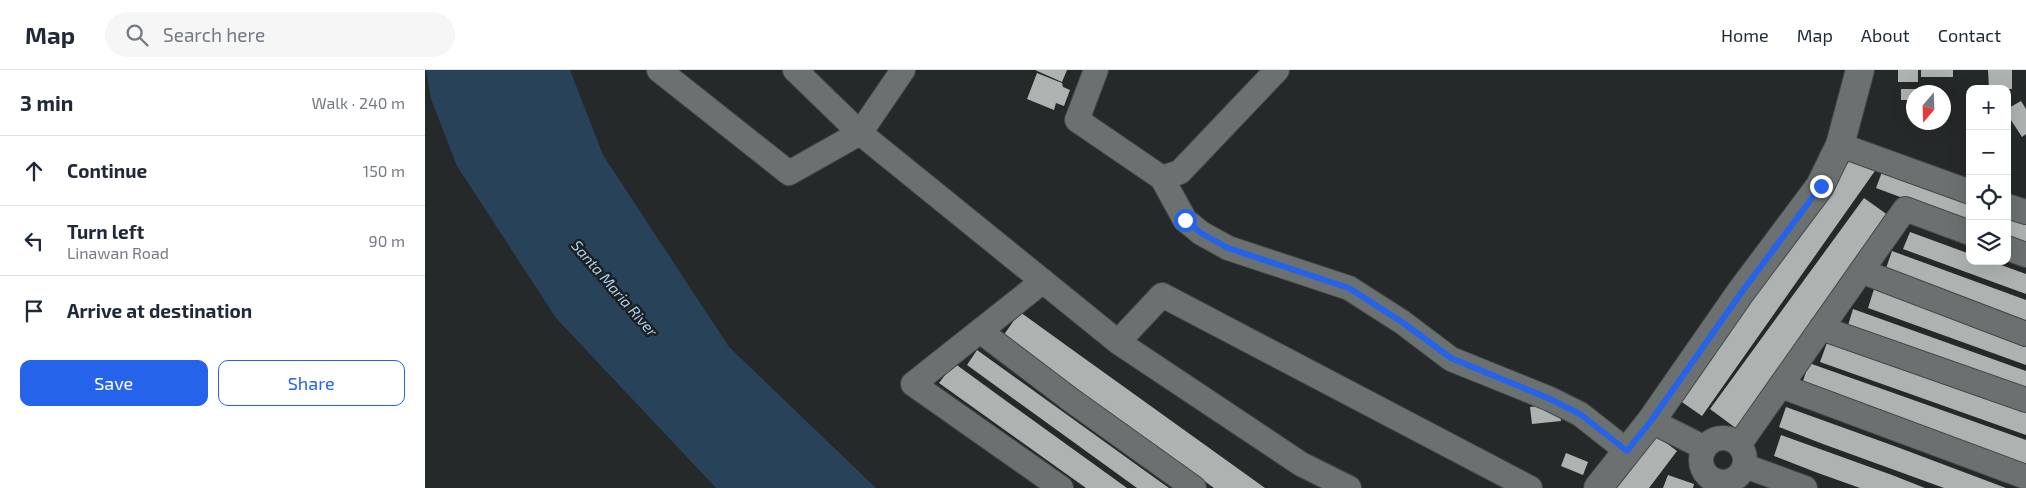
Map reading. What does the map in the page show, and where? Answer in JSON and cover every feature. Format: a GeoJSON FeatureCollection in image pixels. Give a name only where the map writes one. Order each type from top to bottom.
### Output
{"type":"FeatureCollection","features":[{"type":"Feature","properties":{"kind":"street"},"geometry":{"type":"LineString","coordinates":[[659,70],[789,173],[860,133],[903,70]]}},
{"type":"Feature","properties":{"kind":"street"},"geometry":{"type":"LineString","coordinates":[[795,70],[860,133],[1118,342],[1301,464],[1349,488]]}},
{"type":"Feature","properties":{"kind":"street"},"geometry":{"type":"LineString","coordinates":[[1096,70],[1077,120],[1162,178],[1185,220],[1201,233],[1228,248],[1349,288],[1402,322],[1451,358],[1550,399],[1580,414],[1627,451]]}},
{"type":"Feature","properties":{"kind":"street"},"geometry":{"type":"LineString","coordinates":[[1162,178],[1180,172],[1277,70]]}},
{"type":"Feature","properties":{"kind":"street"},"geometry":{"type":"LineString","coordinates":[[1598,488],[1651,421],[1741,293],[1821,186],[1840,145],[1860,70]]}},
{"type":"Feature","properties":{"kind":"street"},"geometry":{"type":"LineString","coordinates":[[1840,145],[1966,191]]}},
{"type":"Feature","properties":{"kind":"street"},"geometry":{"type":"LineString","coordinates":[[2011,207],[2026,212]]}},
{"type":"Feature","properties":{"kind":"street"},"geometry":{"type":"LineString","coordinates":[[1805,488],[1742,456],[1728,439],[1715,440],[1705,448],[1701,460],[1704,472],[1711,484],[1732,480],[1740,474],[1742,456],[1781,386],[1905,209],[1966,232]]}},
{"type":"Feature","properties":{"kind":"street"},"geometry":{"type":"LineString","coordinates":[[2011,249],[2026,255]]}},
{"type":"Feature","properties":{"kind":"street"},"geometry":{"type":"LineString","coordinates":[[1861,271],[2026,334]]}},
{"type":"Feature","properties":{"kind":"street"},"geometry":{"type":"LineString","coordinates":[[1043,280],[913,384],[1061,488]]}},
{"type":"Feature","properties":{"kind":"street"},"geometry":{"type":"LineString","coordinates":[[1118,342],[1162,295],[1529,488]]}},
{"type":"Feature","properties":{"kind":"street"},"geometry":{"type":"LineString","coordinates":[[1821,328],[2026,400]]}},
{"type":"Feature","properties":{"kind":"street"},"geometry":{"type":"LineString","coordinates":[[980,331],[1071,400],[1194,488]]}},
{"type":"Feature","properties":{"kind":"street"},"geometry":{"type":"LineString","coordinates":[[1781,386],[2026,477]]}},
{"type":"Feature","properties":{"kind":"street"},"geometry":{"type":"LineString","coordinates":[[1651,421],[1705,448]]}},
{"type":"Feature","properties":{"kind":"street"},"geometry":{"type":"LineString","coordinates":[[1301,464],[1327,488]]}},
{"type":"Feature","properties":{"kind":"water","name":"Santa Maria River"},"geometry":{"type":"Polygon","coordinates":[[[426,70],[570,70],[603,155],[729,347],[876,488],[716,488],[556,318],[457,166],[431,99],[426,70]]]}},
{"type":"Feature","properties":{"kind":"building"},"geometry":{"type":"Polygon","coordinates":[[[1035,70],[1067,70],[1062,82],[1035,70]]]}},
{"type":"Feature","properties":{"kind":"building"},"geometry":{"type":"Polygon","coordinates":[[[1898,70],[1918,70],[1918,82],[1898,82],[1898,70]]]}},
{"type":"Feature","properties":{"kind":"building"},"geometry":{"type":"Polygon","coordinates":[[[1921,70],[1953,70],[1953,77],[1921,77],[1921,70]]]}},
{"type":"Feature","properties":{"kind":"building"},"geometry":{"type":"Polygon","coordinates":[[[1988,70],[2012,70],[2012,89],[2011,85],[1989,85],[1988,70]]]}},
{"type":"Feature","properties":{"kind":"building"},"geometry":{"type":"Polygon","coordinates":[[[1037,73],[1062,83],[1063,87],[1070,90],[1064,106],[1056,103],[1054,110],[1027,99],[1037,73]]]}},
{"type":"Feature","properties":{"kind":"building"},"geometry":{"type":"Polygon","coordinates":[[[1901,89],[1906,89],[1906,100],[1901,100],[1901,89]]]}},
{"type":"Feature","properties":{"kind":"building"},"geometry":{"type":"Polygon","coordinates":[[[2021,101],[2026,109],[2026,134],[2022,137],[2011,120],[2011,107],[2021,101]]]}},
{"type":"Feature","properties":{"kind":"building"},"geometry":{"type":"Polygon","coordinates":[[[1855,153],[1877,168],[1702,416],[1679,400],[1855,153]]]}},
{"type":"Feature","properties":{"kind":"building"},"geometry":{"type":"Polygon","coordinates":[[[1885,164],[1966,194],[1966,222],[1876,188],[1885,164]]]}},
{"type":"Feature","properties":{"kind":"building"},"geometry":{"type":"Polygon","coordinates":[[[1864,198],[1892,218],[1737,429],[1710,409],[1864,198]]]}},
{"type":"Feature","properties":{"kind":"building"},"geometry":{"type":"Polygon","coordinates":[[[2011,209],[2026,215],[2026,243],[2011,237],[2011,209]]]}},
{"type":"Feature","properties":{"kind":"building"},"geometry":{"type":"Polygon","coordinates":[[[1910,232],[1966,253],[1966,265],[2001,265],[2026,274],[2026,294],[1903,249],[1910,232]]]}},
{"type":"Feature","properties":{"kind":"building"},"geometry":{"type":"Polygon","coordinates":[[[1892,251],[2026,300],[2026,326],[1884,274],[1892,251]]]}},
{"type":"Feature","properties":{"kind":"building"},"geometry":{"type":"Polygon","coordinates":[[[1875,286],[2026,341],[2026,365],[1868,308],[1875,286]]]}},
{"type":"Feature","properties":{"kind":"building"},"geometry":{"type":"Polygon","coordinates":[[[1853,309],[2026,371],[2026,396],[1846,332],[1853,309]]]}},
{"type":"Feature","properties":{"kind":"building"},"geometry":{"type":"Polygon","coordinates":[[[1020,312],[1265,488],[1214,488],[1003,336],[1020,312]]]}},
{"type":"Feature","properties":{"kind":"building"},"geometry":{"type":"Polygon","coordinates":[[[1828,340],[2026,410],[2026,435],[1820,362],[1828,340]]]}},
{"type":"Feature","properties":{"kind":"building"},"geometry":{"type":"Polygon","coordinates":[[[977,350],[1169,488],[1137,488],[967,365],[977,350]]]}},
{"type":"Feature","properties":{"kind":"building"},"geometry":{"type":"Polygon","coordinates":[[[954,363],[1127,488],[1086,488],[939,383],[954,363]]]}},
{"type":"Feature","properties":{"kind":"building"},"geometry":{"type":"Polygon","coordinates":[[[1809,363],[2026,440],[2026,467],[1801,387],[1809,363]]]}},
{"type":"Feature","properties":{"kind":"building"},"geometry":{"type":"Polygon","coordinates":[[[1559,404],[1561,421],[1532,424],[1530,407],[1559,404]]]}},
{"type":"Feature","properties":{"kind":"building"},"geometry":{"type":"Polygon","coordinates":[[[1786,407],[2006,488],[1944,488],[1823,444],[1779,427],[1786,407]]]}},
{"type":"Feature","properties":{"kind":"building"},"geometry":{"type":"Polygon","coordinates":[[[1653,433],[1677,451],[1649,488],[1612,488],[1653,433]]]}},
{"type":"Feature","properties":{"kind":"building"},"geometry":{"type":"Polygon","coordinates":[[[1781,435],[1925,488],[1860,488],[1818,473],[1774,456],[1781,435]]]}},
{"type":"Feature","properties":{"kind":"building"},"geometry":{"type":"Polygon","coordinates":[[[1566,453],[1588,462],[1583,475],[1561,466],[1566,453]]]}},
{"type":"Feature","properties":{"kind":"building"},"geometry":{"type":"Polygon","coordinates":[[[1668,475],[1694,484],[1693,488],[1663,488],[1668,475]]]}},
{"type":"Feature","properties":{"kind":"route"},"geometry":{"type":"LineString","coordinates":[[1185,220],[1201,233],[1228,248],[1349,288],[1402,322],[1451,358],[1550,399],[1580,414],[1627,451],[1651,421],[1741,293],[1821,186]]}}]}
